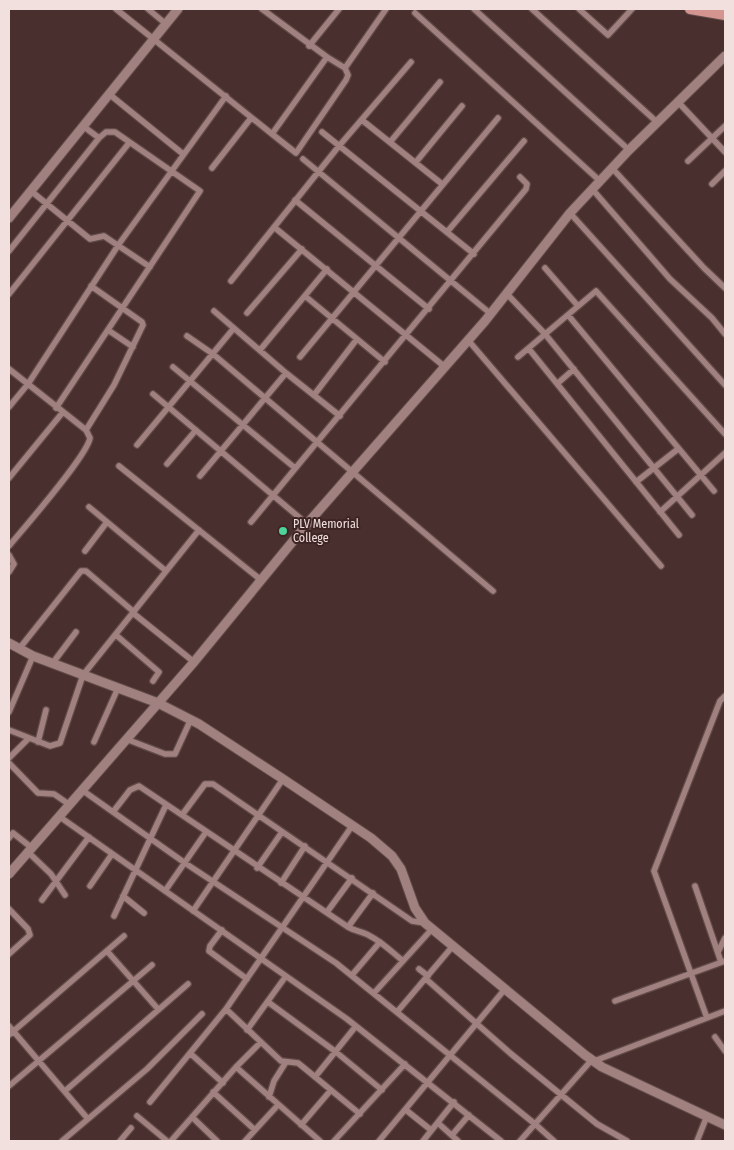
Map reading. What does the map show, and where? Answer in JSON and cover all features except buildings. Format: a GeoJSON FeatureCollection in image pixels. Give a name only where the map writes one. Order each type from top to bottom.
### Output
{"type":"FeatureCollection","features":[{"type":"Feature","properties":{"kind":"main road"},"geometry":{"type":"LineString","coordinates":[[690,9],[725,15]]}},
{"type":"Feature","properties":{"kind":"street"},"geometry":{"type":"LineString","coordinates":[[116,9],[296,153],[346,80],[346,68],[386,9]]}},
{"type":"Feature","properties":{"kind":"street"},"geometry":{"type":"LineString","coordinates":[[148,9],[166,24]]}},
{"type":"Feature","properties":{"kind":"street"},"geometry":{"type":"LineString","coordinates":[[9,218],[178,9]]}},
{"type":"Feature","properties":{"kind":"street"},"geometry":{"type":"LineString","coordinates":[[262,9],[309,46],[346,68]]}},
{"type":"Feature","properties":{"kind":"street"},"geometry":{"type":"LineString","coordinates":[[309,46],[340,9]]}},
{"type":"Feature","properties":{"kind":"street"},"geometry":{"type":"LineString","coordinates":[[474,9],[629,150]]}},
{"type":"Feature","properties":{"kind":"street"},"geometry":{"type":"LineString","coordinates":[[532,9],[658,123]]}},
{"type":"Feature","properties":{"kind":"street"},"geometry":{"type":"LineString","coordinates":[[579,9],[608,35],[627,10]]}},
{"type":"Feature","properties":{"kind":"street"},"geometry":{"type":"LineString","coordinates":[[415,13],[600,181]]}},
{"type":"Feature","properties":{"kind":"street"},"geometry":{"type":"LineString","coordinates":[[9,874],[194,662],[307,524],[491,314],[570,213],[629,150],[725,56]]}},
{"type":"Feature","properties":{"kind":"street"},"geometry":{"type":"LineString","coordinates":[[272,134],[327,57]]}},
{"type":"Feature","properties":{"kind":"street"},"geometry":{"type":"LineString","coordinates":[[231,280],[339,146],[411,62]]}},
{"type":"Feature","properties":{"kind":"street"},"geometry":{"type":"LineString","coordinates":[[391,141],[440,82]]}},
{"type":"Feature","properties":{"kind":"street"},"geometry":{"type":"LineString","coordinates":[[109,94],[183,154]]}},
{"type":"Feature","properties":{"kind":"street"},"geometry":{"type":"LineString","coordinates":[[9,407],[28,384],[119,244],[226,96]]}},
{"type":"Feature","properties":{"kind":"street"},"geometry":{"type":"LineString","coordinates":[[679,103],[725,152]]}},
{"type":"Feature","properties":{"kind":"street"},"geometry":{"type":"LineString","coordinates":[[416,162],[462,106]]}},
{"type":"Feature","properties":{"kind":"street"},"geometry":{"type":"LineString","coordinates":[[212,168],[251,118]]}},
{"type":"Feature","properties":{"kind":"street"},"geometry":{"type":"LineString","coordinates":[[300,357],[498,118]]}},
{"type":"Feature","properties":{"kind":"street"},"geometry":{"type":"LineString","coordinates":[[362,120],[391,141],[442,184]]}},
{"type":"Feature","properties":{"kind":"street"},"geometry":{"type":"LineString","coordinates":[[83,126],[99,138]]}},
{"type":"Feature","properties":{"kind":"street"},"geometry":{"type":"LineString","coordinates":[[688,161],[725,126]]}},
{"type":"Feature","properties":{"kind":"street"},"geometry":{"type":"LineString","coordinates":[[9,250],[99,138],[112,131],[200,190],[56,408]]}},
{"type":"Feature","properties":{"kind":"street"},"geometry":{"type":"LineString","coordinates":[[322,132],[474,254]]}},
{"type":"Feature","properties":{"kind":"street"},"geometry":{"type":"LineString","coordinates":[[447,232],[524,141]]}},
{"type":"Feature","properties":{"kind":"street"},"geometry":{"type":"LineString","coordinates":[[9,294],[130,143]]}},
{"type":"Feature","properties":{"kind":"street"},"geometry":{"type":"LineString","coordinates":[[303,160],[491,314]]}},
{"type":"Feature","properties":{"kind":"street"},"geometry":{"type":"LineString","coordinates":[[612,168],[704,268],[725,288]]}},
{"type":"Feature","properties":{"kind":"street"},"geometry":{"type":"LineString","coordinates":[[712,184],[725,171]]}},
{"type":"Feature","properties":{"kind":"street"},"geometry":{"type":"LineString","coordinates":[[251,522],[429,309],[526,189],[527,184],[520,177]]}},
{"type":"Feature","properties":{"kind":"street"},"geometry":{"type":"LineString","coordinates":[[31,190],[90,238],[104,236],[150,266]]}},
{"type":"Feature","properties":{"kind":"street"},"geometry":{"type":"LineString","coordinates":[[592,190],[670,279],[712,318],[725,334]]}},
{"type":"Feature","properties":{"kind":"street"},"geometry":{"type":"LineString","coordinates":[[295,200],[429,309]]}},
{"type":"Feature","properties":{"kind":"street"},"geometry":{"type":"LineString","coordinates":[[570,213],[725,384]]}},
{"type":"Feature","properties":{"kind":"street"},"geometry":{"type":"LineString","coordinates":[[274,227],[445,367]]}},
{"type":"Feature","properties":{"kind":"street"},"geometry":{"type":"LineString","coordinates":[[247,314],[302,249]]}},
{"type":"Feature","properties":{"kind":"street"},"geometry":{"type":"LineString","coordinates":[[545,268],[578,306]]}},
{"type":"Feature","properties":{"kind":"street"},"geometry":{"type":"LineString","coordinates":[[260,350],[327,269]]}},
{"type":"Feature","properties":{"kind":"street"},"geometry":{"type":"LineString","coordinates":[[86,430],[114,385],[143,326],[123,308],[91,286]]}},
{"type":"Feature","properties":{"kind":"street"},"geometry":{"type":"LineString","coordinates":[[518,357],[596,291],[725,434]]}},
{"type":"Feature","properties":{"kind":"street"},"geometry":{"type":"LineString","coordinates":[[506,294],[545,334],[692,515]]}},
{"type":"Feature","properties":{"kind":"street"},"geometry":{"type":"LineString","coordinates":[[305,296],[385,362]]}},
{"type":"Feature","properties":{"kind":"street"},"geometry":{"type":"LineString","coordinates":[[214,311],[286,373],[340,416]]}},
{"type":"Feature","properties":{"kind":"street"},"geometry":{"type":"LineString","coordinates":[[568,314],[714,491]]}},
{"type":"Feature","properties":{"kind":"street"},"geometry":{"type":"LineString","coordinates":[[137,445],[234,328]]}},
{"type":"Feature","properties":{"kind":"street"},"geometry":{"type":"LineString","coordinates":[[108,330],[132,347]]}},
{"type":"Feature","properties":{"kind":"street"},"geometry":{"type":"LineString","coordinates":[[187,336],[213,354],[493,591]]}},
{"type":"Feature","properties":{"kind":"street"},"geometry":{"type":"LineString","coordinates":[[314,395],[357,339]]}},
{"type":"Feature","properties":{"kind":"street"},"geometry":{"type":"LineString","coordinates":[[468,340],[661,566]]}},
{"type":"Feature","properties":{"kind":"street"},"geometry":{"type":"LineString","coordinates":[[529,348],[679,535]]}},
{"type":"Feature","properties":{"kind":"street"},"geometry":{"type":"LineString","coordinates":[[173,367],[295,468]]}},
{"type":"Feature","properties":{"kind":"street"},"geometry":{"type":"LineString","coordinates":[[9,369],[86,430],[90,438],[87,447],[9,546]]}},
{"type":"Feature","properties":{"kind":"street"},"geometry":{"type":"LineString","coordinates":[[558,383],[574,369]]}},
{"type":"Feature","properties":{"kind":"street"},"geometry":{"type":"LineString","coordinates":[[200,476],[286,373]]}},
{"type":"Feature","properties":{"kind":"street"},"geometry":{"type":"LineString","coordinates":[[153,394],[274,494],[307,524]]}},
{"type":"Feature","properties":{"kind":"street"},"geometry":{"type":"LineString","coordinates":[[9,478],[62,412]]}},
{"type":"Feature","properties":{"kind":"street"},"geometry":{"type":"LineString","coordinates":[[167,464],[196,430]]}},
{"type":"Feature","properties":{"kind":"street"},"geometry":{"type":"LineString","coordinates":[[636,482],[678,448]]}},
{"type":"Feature","properties":{"kind":"street"},"geometry":{"type":"LineString","coordinates":[[660,512],[725,453]]}},
{"type":"Feature","properties":{"kind":"street"},"geometry":{"type":"LineString","coordinates":[[119,466],[261,580]]}},
{"type":"Feature","properties":{"kind":"street"},"geometry":{"type":"LineString","coordinates":[[90,507],[166,571]]}},
{"type":"Feature","properties":{"kind":"street"},"geometry":{"type":"LineString","coordinates":[[85,551],[107,522]]}},
{"type":"Feature","properties":{"kind":"street"},"geometry":{"type":"LineString","coordinates":[[9,730],[28,739],[52,746],[60,743],[83,675],[199,530]]}},
{"type":"Feature","properties":{"kind":"street"},"geometry":{"type":"LineString","coordinates":[[9,555],[14,564],[9,572]]}},
{"type":"Feature","properties":{"kind":"street"},"geometry":{"type":"LineString","coordinates":[[19,649],[81,571],[86,571],[194,662]]}},
{"type":"Feature","properties":{"kind":"street"},"geometry":{"type":"LineString","coordinates":[[52,664],[76,632]]}},
{"type":"Feature","properties":{"kind":"street"},"geometry":{"type":"LineString","coordinates":[[116,635],[159,672],[153,681]]}},
{"type":"Feature","properties":{"kind":"street"},"geometry":{"type":"LineString","coordinates":[[9,643],[52,664],[158,703],[191,719],[371,838],[397,862],[415,908],[428,926],[452,947],[602,1068],[725,1125]]}},
{"type":"Feature","properties":{"kind":"street"},"geometry":{"type":"LineString","coordinates":[[9,712],[33,656]]}},
{"type":"Feature","properties":{"kind":"street"},"geometry":{"type":"LineString","coordinates":[[94,742],[118,688]]}},
{"type":"Feature","properties":{"kind":"street"},"geometry":{"type":"LineString","coordinates":[[707,1018],[654,871],[716,709],[721,699],[725,696]]}},
{"type":"Feature","properties":{"kind":"street"},"geometry":{"type":"LineString","coordinates":[[38,742],[46,710]]}},
{"type":"Feature","properties":{"kind":"street"},"geometry":{"type":"LineString","coordinates":[[126,738],[165,754],[175,754],[191,719]]}},
{"type":"Feature","properties":{"kind":"street"},"geometry":{"type":"LineString","coordinates":[[9,758],[28,739]]}},
{"type":"Feature","properties":{"kind":"street"},"geometry":{"type":"LineString","coordinates":[[9,763],[38,793],[54,794],[70,805]]}},
{"type":"Feature","properties":{"kind":"street"},"geometry":{"type":"LineString","coordinates":[[193,911],[283,779]]}},
{"type":"Feature","properties":{"kind":"street"},"geometry":{"type":"LineString","coordinates":[[182,815],[202,787],[209,782],[352,878],[412,921],[428,926]]}},
{"type":"Feature","properties":{"kind":"street"},"geometry":{"type":"LineString","coordinates":[[113,812],[130,790],[136,786],[348,927],[361,934],[368,934],[402,961]]}},
{"type":"Feature","properties":{"kind":"street"},"geometry":{"type":"LineString","coordinates":[[82,790],[185,863],[282,926],[352,976],[554,1141]]}},
{"type":"Feature","properties":{"kind":"street"},"geometry":{"type":"LineString","coordinates":[[114,916],[166,805]]}},
{"type":"Feature","properties":{"kind":"street"},"geometry":{"type":"LineString","coordinates":[[60,817],[262,957],[356,1026],[501,1141]]}},
{"type":"Feature","properties":{"kind":"street"},"geometry":{"type":"LineString","coordinates":[[150,1102],[226,1010],[352,826]]}},
{"type":"Feature","properties":{"kind":"street"},"geometry":{"type":"LineString","coordinates":[[166,891],[206,832]]}},
{"type":"Feature","properties":{"kind":"street"},"geometry":{"type":"LineString","coordinates":[[257,868],[282,832]]}},
{"type":"Feature","properties":{"kind":"street"},"geometry":{"type":"LineString","coordinates":[[10,834],[30,850],[65,895]]}},
{"type":"Feature","properties":{"kind":"street"},"geometry":{"type":"LineString","coordinates":[[42,900],[55,880],[89,837]]}},
{"type":"Feature","properties":{"kind":"street"},"geometry":{"type":"LineString","coordinates":[[280,883],[305,846]]}},
{"type":"Feature","properties":{"kind":"street"},"geometry":{"type":"LineString","coordinates":[[90,886],[112,854]]}},
{"type":"Feature","properties":{"kind":"street"},"geometry":{"type":"LineString","coordinates":[[327,912],[352,878]]}},
{"type":"Feature","properties":{"kind":"street"},"geometry":{"type":"LineString","coordinates":[[615,1001],[723,962],[695,886]]}},
{"type":"Feature","properties":{"kind":"street"},"geometry":{"type":"LineString","coordinates":[[348,927],[373,893]]}},
{"type":"Feature","properties":{"kind":"street"},"geometry":{"type":"LineString","coordinates":[[123,896],[144,913]]}},
{"type":"Feature","properties":{"kind":"street"},"geometry":{"type":"LineString","coordinates":[[9,909],[28,929],[30,935],[9,954]]}},
{"type":"Feature","properties":{"kind":"street"},"geometry":{"type":"LineString","coordinates":[[374,993],[402,961],[428,926]]}},
{"type":"Feature","properties":{"kind":"street"},"geometry":{"type":"LineString","coordinates":[[222,930],[210,946],[209,951],[247,978]]}},
{"type":"Feature","properties":{"kind":"street"},"geometry":{"type":"LineString","coordinates":[[88,1119],[10,1031],[124,936]]}},
{"type":"Feature","properties":{"kind":"street"},"geometry":{"type":"LineString","coordinates":[[718,952],[725,938]]}},
{"type":"Feature","properties":{"kind":"street"},"geometry":{"type":"LineString","coordinates":[[352,976],[380,942]]}},
{"type":"Feature","properties":{"kind":"street"},"geometry":{"type":"LineString","coordinates":[[397,1012],[452,947]]}},
{"type":"Feature","properties":{"kind":"street"},"geometry":{"type":"LineString","coordinates":[[107,951],[158,1009]]}},
{"type":"Feature","properties":{"kind":"street"},"geometry":{"type":"LineString","coordinates":[[9,1086],[152,965]]}},
{"type":"Feature","properties":{"kind":"street"},"geometry":{"type":"LineString","coordinates":[[419,969],[477,1024],[560,1093],[598,1124],[627,1141]]}},
{"type":"Feature","properties":{"kind":"street"},"geometry":{"type":"LineString","coordinates":[[246,1030],[286,976]]}},
{"type":"Feature","properties":{"kind":"street"},"geometry":{"type":"LineString","coordinates":[[65,1091],[188,984]]}},
{"type":"Feature","properties":{"kind":"street"},"geometry":{"type":"LineString","coordinates":[[379,1141],[505,989]]}},
{"type":"Feature","properties":{"kind":"street"},"geometry":{"type":"LineString","coordinates":[[268,1002],[336,1052],[382,1090]]}},
{"type":"Feature","properties":{"kind":"street"},"geometry":{"type":"LineString","coordinates":[[226,1010],[260,1043],[286,1062],[298,1063],[360,1114]]}},
{"type":"Feature","properties":{"kind":"street"},"geometry":{"type":"LineString","coordinates":[[520,1141],[585,1066],[593,1061],[725,1011]]}},
{"type":"Feature","properties":{"kind":"street"},"geometry":{"type":"LineString","coordinates":[[62,1141],[147,1069],[202,1014]]}},
{"type":"Feature","properties":{"kind":"street"},"geometry":{"type":"LineString","coordinates":[[315,1077],[356,1026]]}},
{"type":"Feature","properties":{"kind":"street"},"geometry":{"type":"LineString","coordinates":[[715,1037],[725,1051]]}},
{"type":"Feature","properties":{"kind":"street"},"geometry":{"type":"LineString","coordinates":[[137,1116],[169,1141],[260,1043]]}},
{"type":"Feature","properties":{"kind":"street"},"geometry":{"type":"LineString","coordinates":[[191,1054],[223,1082]]}},
{"type":"Feature","properties":{"kind":"street"},"geometry":{"type":"LineString","coordinates":[[269,1097],[274,1081],[286,1062]]}},
{"type":"Feature","properties":{"kind":"street"},"geometry":{"type":"LineString","coordinates":[[334,1141],[405,1064]]}},
{"type":"Feature","properties":{"kind":"street"},"geometry":{"type":"LineString","coordinates":[[236,1067],[320,1141]]}},
{"type":"Feature","properties":{"kind":"street"},"geometry":{"type":"LineString","coordinates":[[300,1125],[331,1090]]}},
{"type":"Feature","properties":{"kind":"street"},"geometry":{"type":"LineString","coordinates":[[213,1092],[255,1130]]}},
{"type":"Feature","properties":{"kind":"street"},"geometry":{"type":"LineString","coordinates":[[423,1141],[454,1102]]}},
{"type":"Feature","properties":{"kind":"street"},"geometry":{"type":"LineString","coordinates":[[244,1141],[278,1105]]}},
{"type":"Feature","properties":{"kind":"street"},"geometry":{"type":"LineString","coordinates":[[406,1110],[431,1130]]}},
{"type":"Feature","properties":{"kind":"street"},"geometry":{"type":"LineString","coordinates":[[452,1135],[469,1115]]}},
{"type":"Feature","properties":{"kind":"street"},"geometry":{"type":"LineString","coordinates":[[697,1141],[707,1116]]}},
{"type":"Feature","properties":{"kind":"street"},"geometry":{"type":"LineString","coordinates":[[192,1117],[217,1141]]}},
{"type":"Feature","properties":{"kind":"street"},"geometry":{"type":"LineString","coordinates":[[438,1123],[458,1141]]}},
{"type":"Feature","properties":{"kind":"street"},"geometry":{"type":"LineString","coordinates":[[120,1141],[131,1128]]}},
{"type":"Feature","properties":{"kind":"place","name":"PLV Memorial College"},"geometry":{"type":"Point","coordinates":[283,531]}}]}
